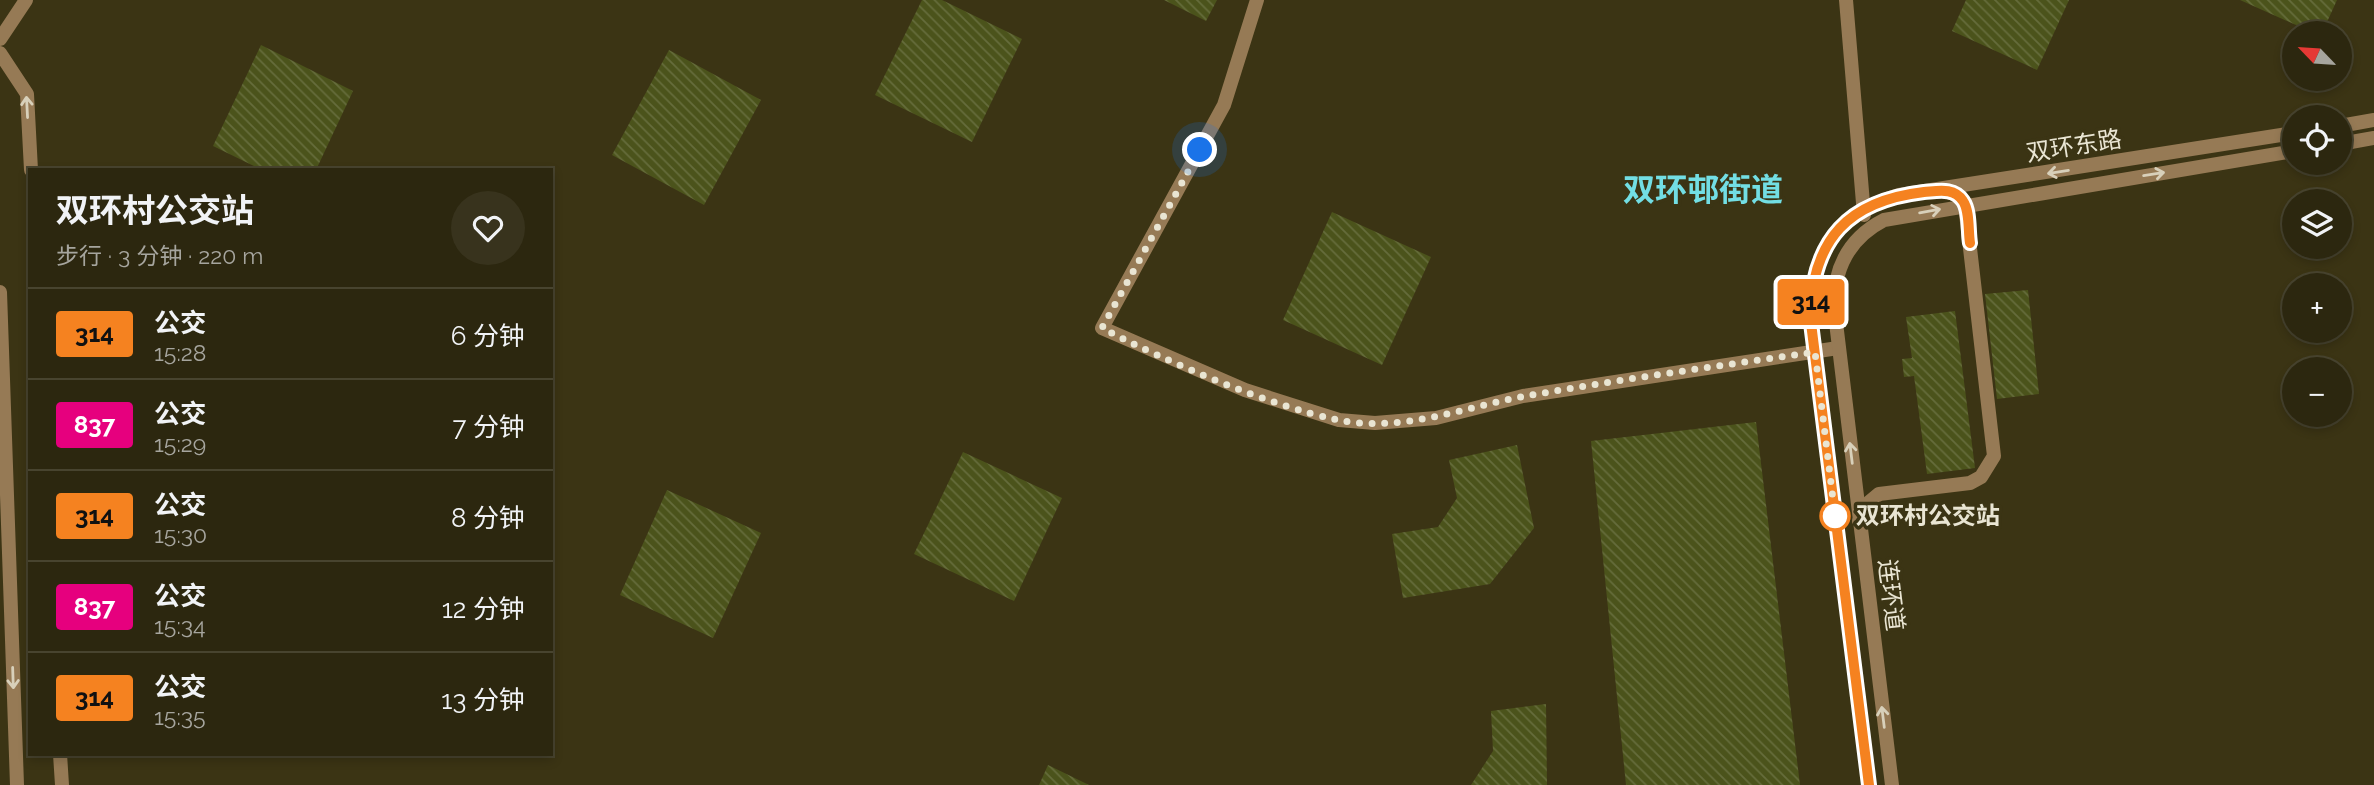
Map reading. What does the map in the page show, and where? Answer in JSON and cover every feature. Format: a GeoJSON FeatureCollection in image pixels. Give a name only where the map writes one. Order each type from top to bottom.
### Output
{"type":"FeatureCollection","features":[{"type":"Feature","properties":{"kind":"street"},"geometry":{"type":"LineString","coordinates":[[0,39],[26,0]]}},
{"type":"Feature","properties":{"kind":"street"},"geometry":{"type":"LineString","coordinates":[[1257,0],[1224,105],[1102,328],[1245,390],[1339,420],[1375,423],[1436,418],[1524,396],[1838,348]]}},
{"type":"Feature","properties":{"kind":"street"},"geometry":{"type":"LineString","coordinates":[[1846,0],[1865,230]]}},
{"type":"Feature","properties":{"kind":"street"},"geometry":{"type":"LineString","coordinates":[[0,53],[27,94],[30,168]]}},
{"type":"Feature","properties":{"kind":"street"},"geometry":{"type":"LineString","coordinates":[[2352,124],[2374,120]]}},
{"type":"Feature","properties":{"kind":"street","name":"双环东路"},"geometry":{"type":"LineString","coordinates":[[1869,785],[1810,315],[1811,289],[1818,262],[1841,225],[1863,209],[1899,195],[2282,135]]}},
{"type":"Feature","properties":{"kind":"street"},"geometry":{"type":"LineString","coordinates":[[2352,142],[2374,138]]}},
{"type":"Feature","properties":{"kind":"street","name":"双环东路"},"geometry":{"type":"LineString","coordinates":[[1865,230],[1884,220],[1965,205],[2282,153]]}},
{"type":"Feature","properties":{"kind":"street"},"geometry":{"type":"LineString","coordinates":[[1859,521],[1867,504],[1879,494],[1970,483],[1981,477],[1994,456],[1965,205],[1956,195],[1943,190]]}},
{"type":"Feature","properties":{"kind":"street","name":"连环道"},"geometry":{"type":"LineString","coordinates":[[1865,230],[1849,247],[1835,283],[1833,306],[1892,785]]}},
{"type":"Feature","properties":{"kind":"street"},"geometry":{"type":"LineString","coordinates":[[0,292],[17,785]]}},
{"type":"Feature","properties":{"kind":"street"},"geometry":{"type":"LineString","coordinates":[[61,756],[62,785]]}},
{"type":"Feature","properties":{"kind":"building"},"geometry":{"type":"Polygon","coordinates":[[[922,0],[942,0],[1022,39],[972,142],[875,95],[922,0]]]}},
{"type":"Feature","properties":{"kind":"building"},"geometry":{"type":"Polygon","coordinates":[[[1164,0],[1217,0],[1206,21],[1164,0]]]}},
{"type":"Feature","properties":{"kind":"building"},"geometry":{"type":"Polygon","coordinates":[[[1966,0],[2069,0],[2037,70],[1952,31],[1966,0]]]}},
{"type":"Feature","properties":{"kind":"building"},"geometry":{"type":"Polygon","coordinates":[[[2240,0],[2337,0],[2327,21],[2287,21],[2240,0]]]}},
{"type":"Feature","properties":{"kind":"building"},"geometry":{"type":"Polygon","coordinates":[[[261,45],[353,91],[317,168],[258,168],[213,146],[261,45]]]}},
{"type":"Feature","properties":{"kind":"building"},"geometry":{"type":"Polygon","coordinates":[[[669,50],[761,100],[704,205],[612,155],[669,50]]]}},
{"type":"Feature","properties":{"kind":"building"},"geometry":{"type":"Polygon","coordinates":[[[1332,212],[1431,257],[1382,365],[1283,320],[1332,212]]]}},
{"type":"Feature","properties":{"kind":"building"},"geometry":{"type":"Polygon","coordinates":[[[2028,290],[2039,394],[1997,399],[1985,294],[2028,290]]]}},
{"type":"Feature","properties":{"kind":"building"},"geometry":{"type":"Polygon","coordinates":[[[1955,311],[1975,468],[1927,474],[1914,376],[1904,377],[1902,359],[1912,358],[1906,317],[1955,311]]]}},
{"type":"Feature","properties":{"kind":"building"},"geometry":{"type":"Polygon","coordinates":[[[1756,422],[1800,785],[1626,785],[1591,441],[1756,422]]]}},
{"type":"Feature","properties":{"kind":"building"},"geometry":{"type":"Polygon","coordinates":[[[1517,445],[1534,528],[1490,584],[1403,598],[1392,534],[1438,527],[1457,498],[1449,460],[1517,445]]]}},
{"type":"Feature","properties":{"kind":"building"},"geometry":{"type":"Polygon","coordinates":[[[963,452],[1062,498],[1014,601],[914,554],[963,452]]]}},
{"type":"Feature","properties":{"kind":"building"},"geometry":{"type":"Polygon","coordinates":[[[667,490],[761,533],[713,638],[620,595],[667,490]]]}},
{"type":"Feature","properties":{"kind":"building"},"geometry":{"type":"Polygon","coordinates":[[[1546,704],[1547,785],[1471,785],[1493,751],[1491,711],[1546,704]]]}},
{"type":"Feature","properties":{"kind":"building"},"geometry":{"type":"Polygon","coordinates":[[[1048,765],[1089,785],[1039,785],[1048,765]]]}},
{"type":"Feature","properties":{"kind":"bus line","name":"314"},"geometry":{"type":"LineString","coordinates":[[1869,785],[1810,315],[1811,289],[1818,262],[1841,225],[1863,209],[1899,195],[1943,190],[1953,192],[1965,205],[1970,243]]}},
{"type":"Feature","properties":{"kind":"place","name":"双环村公交站"},"geometry":{"type":"Point","coordinates":[1835,516]}},
{"type":"Feature","properties":{"kind":"district","name":"双环邨街道"},"geometry":{"type":"Point","coordinates":[1703,190]}},
{"type":"Feature","properties":{"kind":"route"},"geometry":{"type":"LineString","coordinates":[[1200,150],[1102,328],[1129,342],[1245,390],[1339,420],[1375,423],[1436,418],[1524,396],[1815,352],[1835,516]]}}]}
